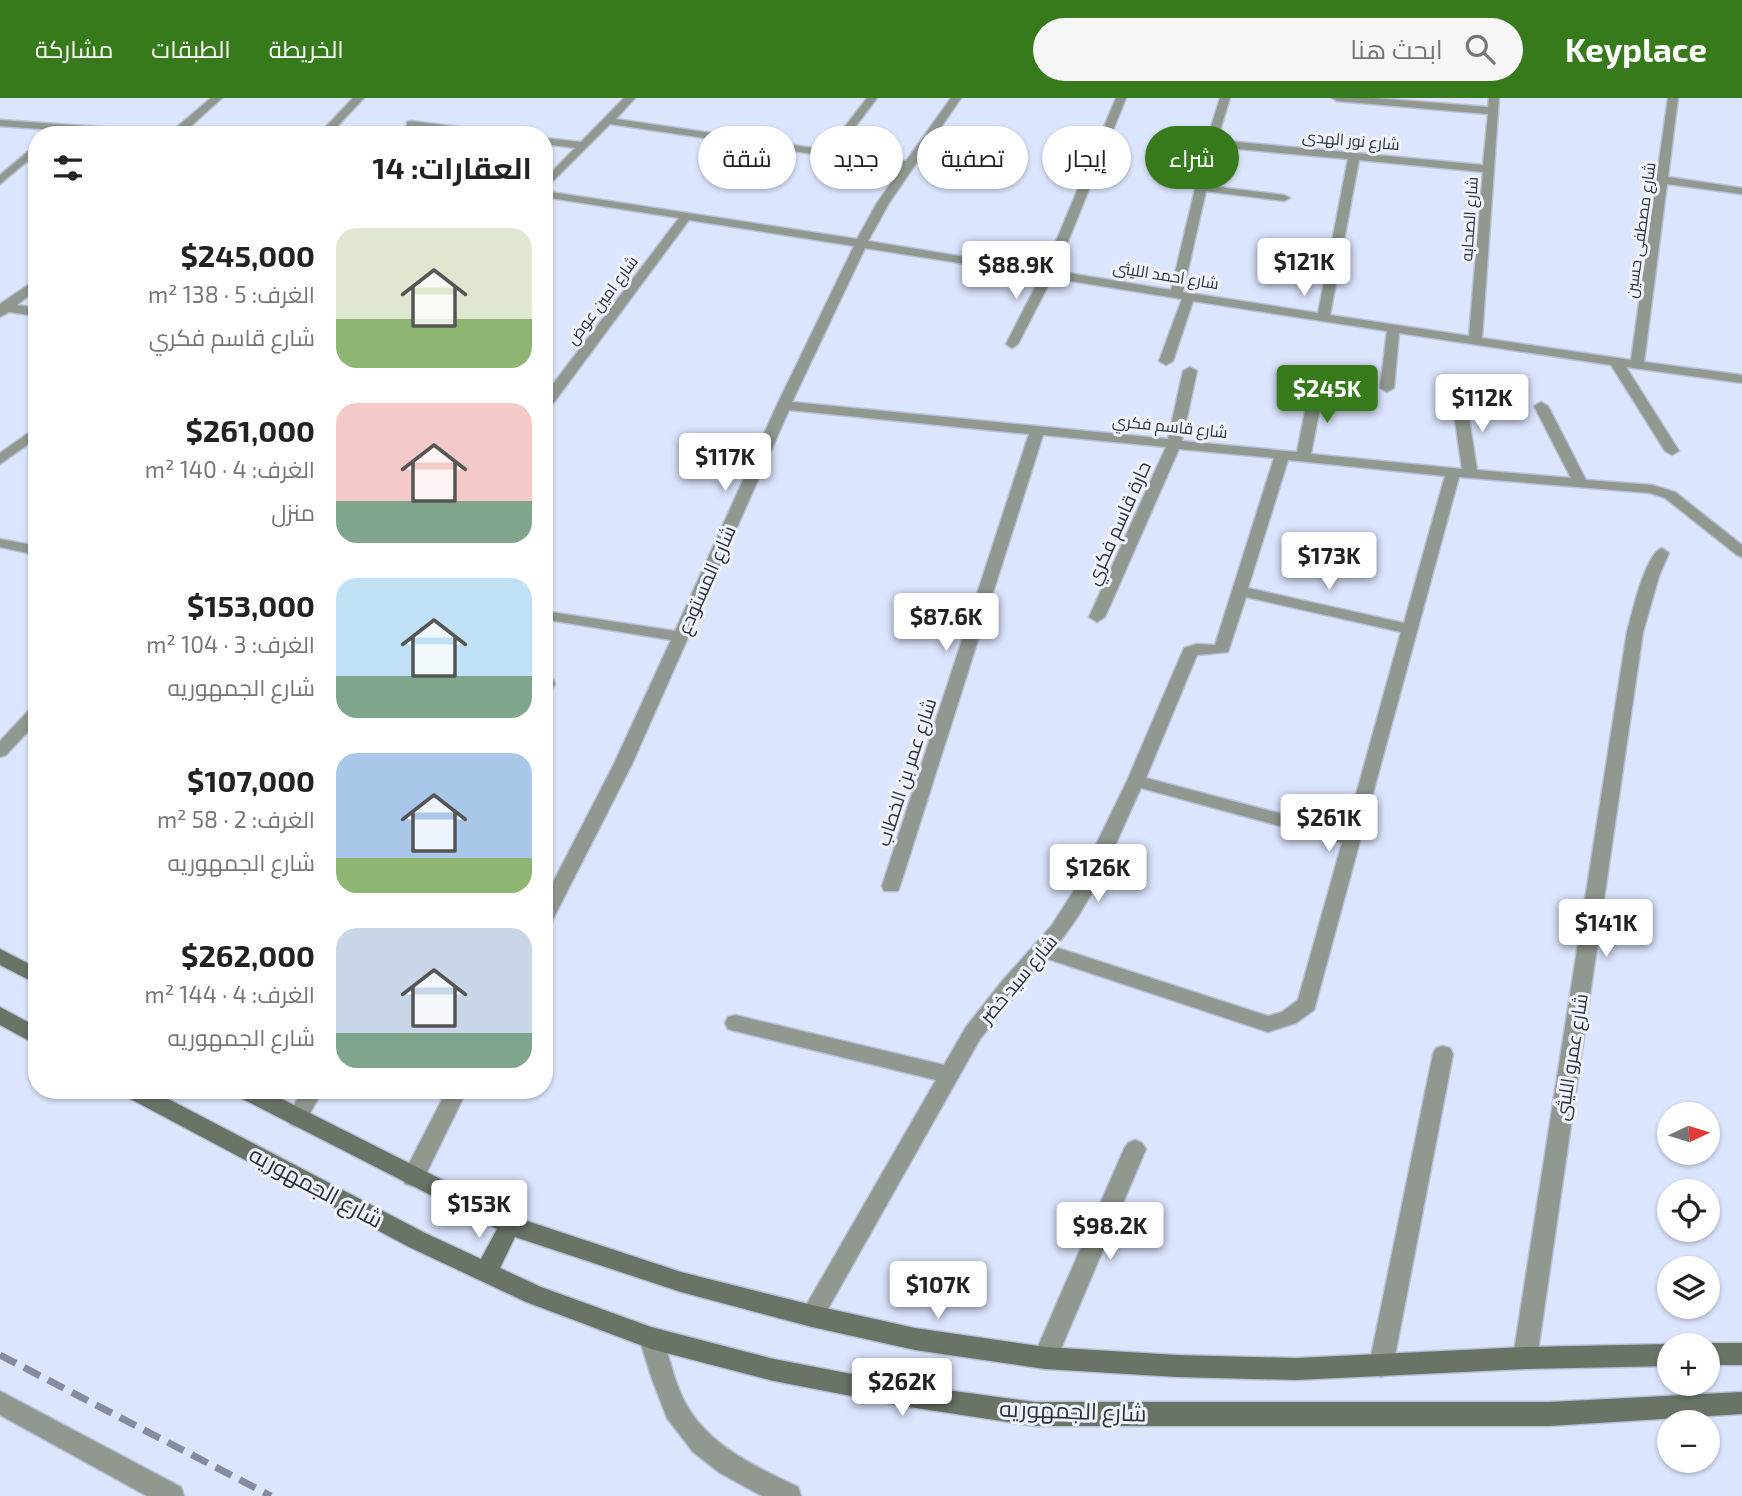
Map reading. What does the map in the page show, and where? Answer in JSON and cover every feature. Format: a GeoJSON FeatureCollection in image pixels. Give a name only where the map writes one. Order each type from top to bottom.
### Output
{"type":"FeatureCollection","features":[{"type":"Feature","properties":{"kind":"main road"},"geometry":{"type":"LineString","coordinates":[[0,956],[28,972]]}},
{"type":"Feature","properties":{"kind":"main road"},"geometry":{"type":"LineString","coordinates":[[0,1015],[28,1032]]}},
{"type":"Feature","properties":{"kind":"main road","name":"شارع الجمهوريه"},"geometry":{"type":"LineString","coordinates":[[149,1099],[417,1240],[534,1295],[651,1338],[774,1370],[903,1395],[1035,1414],[1549,1414],[1742,1403]]}},
{"type":"Feature","properties":{"kind":"main road"},"geometry":{"type":"LineString","coordinates":[[261,1099],[510,1225],[681,1282],[915,1339],[1045,1358],[1203,1367],[1296,1369],[1525,1358],[1657,1355]]}},
{"type":"Feature","properties":{"kind":"main road"},"geometry":{"type":"LineString","coordinates":[[486,1273],[510,1225]]}},
{"type":"Feature","properties":{"kind":"main road"},"geometry":{"type":"LineString","coordinates":[[1720,1354],[1742,1354]]}},
{"type":"Feature","properties":{"kind":"street"},"geometry":{"type":"LineString","coordinates":[[183,126],[217,98]]}},
{"type":"Feature","properties":{"kind":"street"},"geometry":{"type":"LineString","coordinates":[[332,126],[359,98]]}},
{"type":"Feature","properties":{"kind":"street"},"geometry":{"type":"LineString","coordinates":[[553,178],[630,98]]}},
{"type":"Feature","properties":{"kind":"street"},"geometry":{"type":"LineString","coordinates":[[850,126],[872,98]]}},
{"type":"Feature","properties":{"kind":"street","name":"شارع المستودع"},"geometry":{"type":"LineString","coordinates":[[553,901],[623,764],[784,405],[862,242],[908,165],[956,98]]}},
{"type":"Feature","properties":{"kind":"street"},"geometry":{"type":"LineString","coordinates":[[1012,344],[1049,273],[1121,98]]}},
{"type":"Feature","properties":{"kind":"street"},"geometry":{"type":"LineString","coordinates":[[1216,126],[1224,98]]}},
{"type":"Feature","properties":{"kind":"street"},"geometry":{"type":"LineString","coordinates":[[1337,98],[1493,104]]}},
{"type":"Feature","properties":{"kind":"street","name":"شارع مصطفى حسين"},"geometry":{"type":"LineString","coordinates":[[1637,365],[1672,98]]}},
{"type":"Feature","properties":{"kind":"street","name":"شارع الصحابه"},"geometry":{"type":"LineString","coordinates":[[1475,342],[1493,104]]}},
{"type":"Feature","properties":{"kind":"street"},"geometry":{"type":"LineString","coordinates":[[608,121],[810,151]]}},
{"type":"Feature","properties":{"kind":"street"},"geometry":{"type":"LineString","coordinates":[[0,123],[28,127]]}},
{"type":"Feature","properties":{"kind":"street"},"geometry":{"type":"LineString","coordinates":[[411,124],[427,126]]}},
{"type":"Feature","properties":{"kind":"street"},"geometry":{"type":"LineString","coordinates":[[553,142],[584,145]]}},
{"type":"Feature","properties":{"kind":"street","name":"شارع نور الهدى"},"geometry":{"type":"LineString","coordinates":[[1239,146],[1488,169]]}},
{"type":"Feature","properties":{"kind":"street"},"geometry":{"type":"LineString","coordinates":[[0,181],[28,155]]}},
{"type":"Feature","properties":{"kind":"street"},"geometry":{"type":"LineString","coordinates":[[1323,318],[1354,156]]}},
{"type":"Feature","properties":{"kind":"street"},"geometry":{"type":"LineString","coordinates":[[903,164],[908,165]]}},
{"type":"Feature","properties":{"kind":"street"},"geometry":{"type":"LineString","coordinates":[[1663,180],[1742,191]]}},
{"type":"Feature","properties":{"kind":"street"},"geometry":{"type":"LineString","coordinates":[[1166,361],[1182,295],[1201,189]]}},
{"type":"Feature","properties":{"kind":"street"},"geometry":{"type":"LineString","coordinates":[[1209,189],[1284,198]]}},
{"type":"Feature","properties":{"kind":"street","name":"شارع احمد الليثى"},"geometry":{"type":"LineString","coordinates":[[553,195],[862,242],[1394,330],[1742,379]]}},
{"type":"Feature","properties":{"kind":"street","name":"شارع امين عوض"},"geometry":{"type":"LineString","coordinates":[[553,394],[687,215]]}},
{"type":"Feature","properties":{"kind":"street"},"geometry":{"type":"LineString","coordinates":[[3,309],[28,290]]}},
{"type":"Feature","properties":{"kind":"street"},"geometry":{"type":"LineString","coordinates":[[3,309],[28,311]]}},
{"type":"Feature","properties":{"kind":"street"},"geometry":{"type":"LineString","coordinates":[[1387,388],[1394,330]]}},
{"type":"Feature","properties":{"kind":"street"},"geometry":{"type":"LineString","coordinates":[[1616,362],[1672,452]]}},
{"type":"Feature","properties":{"kind":"street","name":"حارة قاسم فكري"},"geometry":{"type":"LineString","coordinates":[[1097,617],[1174,444],[1191,371]]}},
{"type":"Feature","properties":{"kind":"street"},"geometry":{"type":"LineString","coordinates":[[1304,457],[1317,386]]}},
{"type":"Feature","properties":{"kind":"street"},"geometry":{"type":"LineString","coordinates":[[1042,950],[1268,1024],[1284,1021],[1298,1014],[1307,1004],[1410,629],[1462,473],[1459,399]]}},
{"type":"Feature","properties":{"kind":"street","name":"شارع قاسم فكري"},"geometry":{"type":"LineString","coordinates":[[784,405],[1462,473],[1632,486],[1670,495],[1739,546]]}},
{"type":"Feature","properties":{"kind":"street"},"geometry":{"type":"LineString","coordinates":[[1541,406],[1581,484]]}},
{"type":"Feature","properties":{"kind":"street","name":"شارع عمر بن الخطاب"},"geometry":{"type":"LineString","coordinates":[[891,886],[1037,431]]}},
{"type":"Feature","properties":{"kind":"street"},"geometry":{"type":"LineString","coordinates":[[0,460],[28,438]]}},
{"type":"Feature","properties":{"kind":"street","name":"شارع سيد خضر"},"geometry":{"type":"LineString","coordinates":[[812,1316],[949,1075],[995,1003],[1059,930],[1081,894],[1136,781],[1190,652],[1195,649],[1222,648],[1282,455]]}},
{"type":"Feature","properties":{"kind":"street"},"geometry":{"type":"LineString","coordinates":[[0,543],[28,549]]}},
{"type":"Feature","properties":{"kind":"street","name":"شارع عمرو الليثى"},"geometry":{"type":"LineString","coordinates":[[1525,1358],[1635,632],[1651,576],[1662,553]]}},
{"type":"Feature","properties":{"kind":"street"},"geometry":{"type":"LineString","coordinates":[[1240,591],[1410,629]]}},
{"type":"Feature","properties":{"kind":"street"},"geometry":{"type":"LineString","coordinates":[[553,616],[681,637]]}},
{"type":"Feature","properties":{"kind":"street"},"geometry":{"type":"LineString","coordinates":[[0,751],[28,721]]}},
{"type":"Feature","properties":{"kind":"street"},"geometry":{"type":"LineString","coordinates":[[1136,781],[1353,839]]}},
{"type":"Feature","properties":{"kind":"street"},"geometry":{"type":"LineString","coordinates":[[735,1023],[949,1075]]}},
{"type":"Feature","properties":{"kind":"street"},"geometry":{"type":"LineString","coordinates":[[1381,1366],[1443,1054]]}},
{"type":"Feature","properties":{"kind":"street"},"geometry":{"type":"LineString","coordinates":[[297,1118],[308,1099]]}},
{"type":"Feature","properties":{"kind":"street"},"geometry":{"type":"LineString","coordinates":[[413,1177],[452,1099]]}},
{"type":"Feature","properties":{"kind":"street"},"geometry":{"type":"LineString","coordinates":[[1045,1358],[1135,1149]]}},
{"type":"Feature","properties":{"kind":"street"},"geometry":{"type":"LineString","coordinates":[[651,1338],[668,1392],[681,1419],[700,1443],[759,1481],[789,1496]]}},
{"type":"Feature","properties":{"kind":"street"},"geometry":{"type":"LineString","coordinates":[[0,1402],[172,1496]]}},
{"type":"Feature","properties":{"kind":"railway"},"geometry":{"type":"LineString","coordinates":[[0,1355],[271,1496]]}}]}
